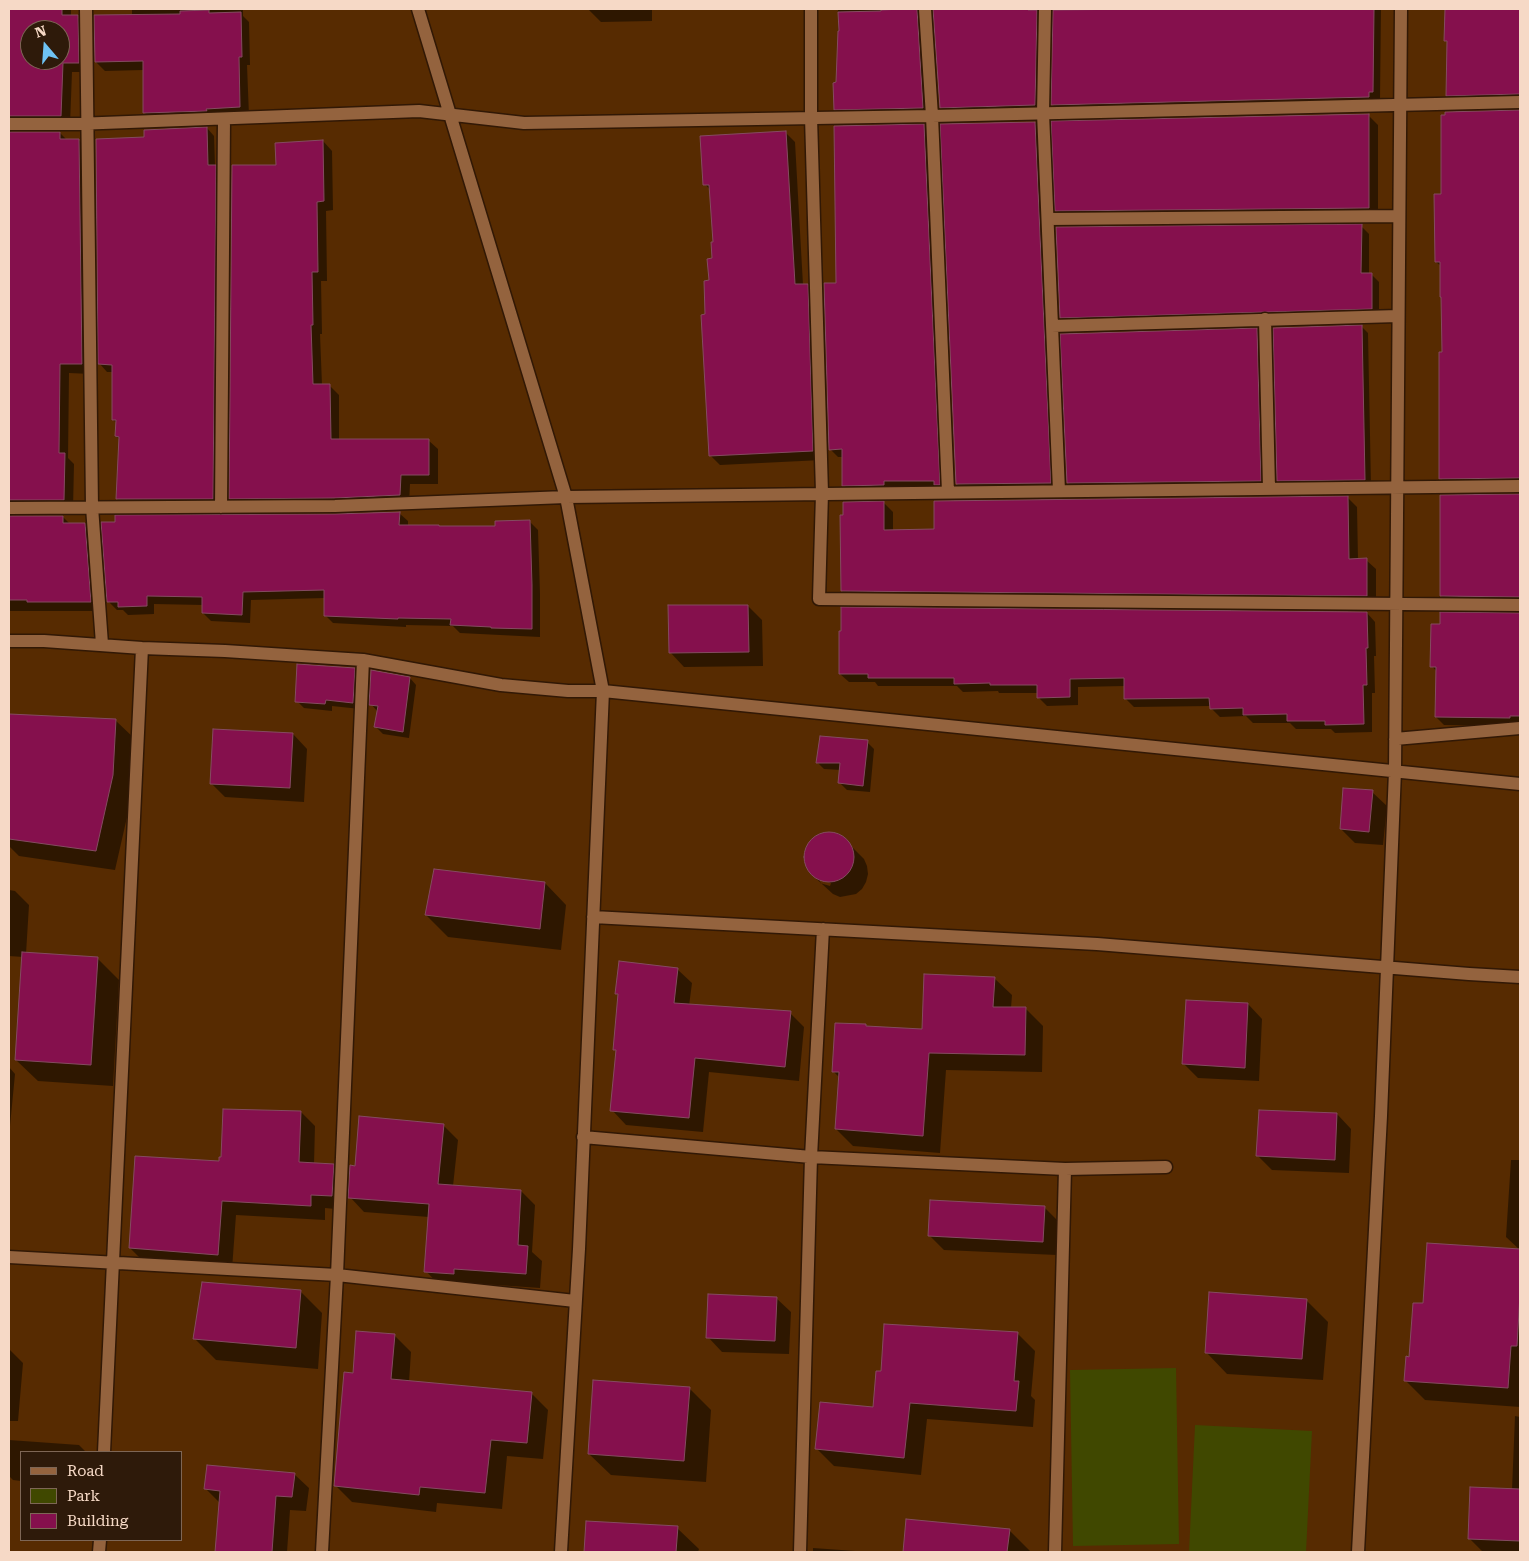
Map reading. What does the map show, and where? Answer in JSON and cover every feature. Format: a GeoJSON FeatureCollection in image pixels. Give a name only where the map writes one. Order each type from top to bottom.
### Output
{"type":"FeatureCollection","features":[{"type":"Feature","properties":{"kind":"street"},"geometry":{"type":"LineString","coordinates":[[86,9],[92,507],[102,644]]}},
{"type":"Feature","properties":{"kind":"street"},"geometry":{"type":"LineString","coordinates":[[418,9],[566,497],[603,691],[583,1138],[561,1552]]}},
{"type":"Feature","properties":{"kind":"street"},"geometry":{"type":"LineString","coordinates":[[811,9],[811,117],[822,493],[819,599],[1520,605]]}},
{"type":"Feature","properties":{"kind":"street"},"geometry":{"type":"LineString","coordinates":[[925,9],[932,116],[948,492]]}},
{"type":"Feature","properties":{"kind":"street"},"geometry":{"type":"LineString","coordinates":[[1045,9],[1043,113],[1059,491]]}},
{"type":"Feature","properties":{"kind":"street"},"geometry":{"type":"LineString","coordinates":[[1358,1552],[1381,1116],[1395,771],[1401,9]]}},
{"type":"Feature","properties":{"kind":"street"},"geometry":{"type":"LineString","coordinates":[[9,124],[88,124],[419,111],[524,123],[932,116],[1520,102]]}},
{"type":"Feature","properties":{"kind":"street"},"geometry":{"type":"LineString","coordinates":[[221,507],[224,119]]}},
{"type":"Feature","properties":{"kind":"street"},"geometry":{"type":"LineString","coordinates":[[1048,219],[1399,216]]}},
{"type":"Feature","properties":{"kind":"street"},"geometry":{"type":"LineString","coordinates":[[1052,326],[1398,316]]}},
{"type":"Feature","properties":{"kind":"street"},"geometry":{"type":"LineString","coordinates":[[1265,320],[1269,488]]}},
{"type":"Feature","properties":{"kind":"street"},"geometry":{"type":"LineString","coordinates":[[9,508],[334,506],[566,497],[822,493],[1520,486]]}},
{"type":"Feature","properties":{"kind":"street"},"geometry":{"type":"LineString","coordinates":[[9,641],[102,644],[142,648],[363,660],[501,685],[568,691],[603,691],[1520,784]]}},
{"type":"Feature","properties":{"kind":"street"},"geometry":{"type":"LineString","coordinates":[[104,1451],[142,648]]}},
{"type":"Feature","properties":{"kind":"street"},"geometry":{"type":"LineString","coordinates":[[322,1552],[337,1275],[363,660]]}},
{"type":"Feature","properties":{"kind":"street"},"geometry":{"type":"LineString","coordinates":[[1395,739],[1520,728]]}},
{"type":"Feature","properties":{"kind":"street"},"geometry":{"type":"LineString","coordinates":[[592,917],[1097,944],[1520,977]]}},
{"type":"Feature","properties":{"kind":"street"},"geometry":{"type":"LineString","coordinates":[[800,1552],[811,1157],[823,930]]}},
{"type":"Feature","properties":{"kind":"street"},"geometry":{"type":"LineString","coordinates":[[583,1138],[811,1157],[1065,1169],[1166,1167]]}},
{"type":"Feature","properties":{"kind":"street"},"geometry":{"type":"LineString","coordinates":[[1056,1552],[1065,1169]]}},
{"type":"Feature","properties":{"kind":"street"},"geometry":{"type":"LineString","coordinates":[[9,1257],[337,1275],[575,1300]]}},
{"type":"Feature","properties":{"kind":"green space"},"geometry":{"type":"Polygon","coordinates":[[[1176,1368],[1179,1544],[1073,1546],[1070,1370],[1176,1368]]]}},
{"type":"Feature","properties":{"kind":"green space"},"geometry":{"type":"Polygon","coordinates":[[[1195,1425],[1312,1431],[1306,1552],[1189,1552],[1195,1425]]]}},
{"type":"Feature","properties":{"kind":"building"},"geometry":{"type":"Polygon","coordinates":[[[9,9],[62,9],[62,15],[78,15],[79,63],[70,63],[70,20],[20,20],[20,70],[63,70],[61,116],[9,116],[9,9]]]}},
{"type":"Feature","properties":{"kind":"building"},"geometry":{"type":"Polygon","coordinates":[[[917,9],[923,108],[834,110],[833,83],[836,82],[839,31],[838,12],[917,9]]]}},
{"type":"Feature","properties":{"kind":"building"},"geometry":{"type":"Polygon","coordinates":[[[933,9],[1037,10],[1035,105],[940,108],[933,9]]]}},
{"type":"Feature","properties":{"kind":"building"},"geometry":{"type":"Polygon","coordinates":[[[1374,9],[1373,92],[1369,92],[1369,97],[1051,105],[1053,10],[1374,9]]]}},
{"type":"Feature","properties":{"kind":"building"},"geometry":{"type":"Polygon","coordinates":[[[1445,9],[1520,9],[1520,94],[1446,96],[1447,41],[1444,41],[1445,9]]]}},
{"type":"Feature","properties":{"kind":"building"},"geometry":{"type":"Polygon","coordinates":[[[209,10],[209,13],[241,12],[242,57],[239,57],[240,107],[206,109],[207,111],[143,113],[143,61],[95,62],[94,15],[180,14],[180,11],[209,10]]]}},
{"type":"Feature","properties":{"kind":"building"},"geometry":{"type":"Polygon","coordinates":[[[1520,110],[1520,478],[1439,479],[1439,352],[1442,352],[1440,262],[1435,262],[1434,194],[1441,194],[1441,115],[1445,115],[1445,112],[1520,110]]]}},
{"type":"Feature","properties":{"kind":"building"},"geometry":{"type":"Polygon","coordinates":[[[1369,114],[1369,208],[1055,211],[1051,121],[1369,114]]]}},
{"type":"Feature","properties":{"kind":"building"},"geometry":{"type":"Polygon","coordinates":[[[1035,122],[1051,483],[956,484],[940,124],[1035,122]]]}},
{"type":"Feature","properties":{"kind":"building"},"geometry":{"type":"Polygon","coordinates":[[[924,124],[940,485],[934,485],[934,481],[884,481],[884,485],[842,486],[842,449],[829,450],[824,283],[836,283],[834,126],[924,124]]]}},
{"type":"Feature","properties":{"kind":"building"},"geometry":{"type":"Polygon","coordinates":[[[207,127],[208,165],[216,165],[213,499],[116,499],[119,437],[115,436],[116,420],[112,420],[112,365],[98,364],[96,139],[144,137],[144,130],[207,127]]]}},
{"type":"Feature","properties":{"kind":"building"},"geometry":{"type":"Polygon","coordinates":[[[786,131],[795,284],[808,284],[813,451],[709,456],[701,315],[705,314],[704,281],[709,280],[707,259],[712,258],[711,242],[713,242],[709,185],[703,185],[700,136],[786,131]]]}},
{"type":"Feature","properties":{"kind":"building"},"geometry":{"type":"Polygon","coordinates":[[[9,132],[60,132],[60,139],[79,139],[82,364],[60,364],[59,453],[65,453],[64,500],[9,500],[9,132]]]}},
{"type":"Feature","properties":{"kind":"building"},"geometry":{"type":"Polygon","coordinates":[[[323,140],[324,201],[317,202],[318,272],[312,272],[313,384],[330,384],[331,439],[429,439],[429,475],[401,475],[400,495],[229,499],[232,165],[276,165],[275,143],[323,140]]]}},
{"type":"Feature","properties":{"kind":"building"},"geometry":{"type":"Polygon","coordinates":[[[1362,224],[1361,273],[1372,273],[1372,309],[1060,318],[1056,227],[1362,224]]]}},
{"type":"Feature","properties":{"kind":"building"},"geometry":{"type":"Polygon","coordinates":[[[1362,325],[1365,480],[1277,481],[1273,328],[1362,325]]]}},
{"type":"Feature","properties":{"kind":"building"},"geometry":{"type":"Polygon","coordinates":[[[1257,328],[1261,481],[1067,483],[1060,334],[1257,328]]]}},
{"type":"Feature","properties":{"kind":"building"},"geometry":{"type":"Polygon","coordinates":[[[1520,494],[1520,597],[1440,596],[1440,495],[1520,494]]]}},
{"type":"Feature","properties":{"kind":"building"},"geometry":{"type":"Polygon","coordinates":[[[1348,496],[1349,559],[1367,558],[1367,596],[841,591],[840,515],[843,515],[843,502],[884,501],[884,530],[934,529],[934,501],[1348,496]]]}},
{"type":"Feature","properties":{"kind":"building"},"geometry":{"type":"Polygon","coordinates":[[[400,512],[399,525],[495,526],[495,521],[530,520],[532,629],[450,625],[451,619],[324,616],[324,590],[243,592],[242,615],[202,613],[202,597],[147,596],[147,606],[118,607],[118,602],[107,602],[101,522],[115,522],[115,515],[400,512]]]}},
{"type":"Feature","properties":{"kind":"building"},"geometry":{"type":"Polygon","coordinates":[[[9,516],[63,516],[63,523],[85,523],[91,602],[27,602],[27,600],[9,600],[9,516]]]}},
{"type":"Feature","properties":{"kind":"building"},"geometry":{"type":"Polygon","coordinates":[[[668,605],[748,605],[749,652],[669,653],[668,605]]]}},
{"type":"Feature","properties":{"kind":"building"},"geometry":{"type":"Polygon","coordinates":[[[841,607],[1367,612],[1367,685],[1363,685],[1364,724],[1325,725],[1325,721],[1287,721],[1287,714],[1243,715],[1243,708],[1210,709],[1209,698],[1124,699],[1124,678],[1070,679],[1070,697],[1037,698],[1037,685],[954,684],[954,678],[868,678],[868,674],[839,674],[841,607]]]}},
{"type":"Feature","properties":{"kind":"building"},"geometry":{"type":"Polygon","coordinates":[[[1440,612],[1520,613],[1520,716],[1510,716],[1510,718],[1435,717],[1436,667],[1430,667],[1431,624],[1440,624],[1440,612]]]}},
{"type":"Feature","properties":{"kind":"building"},"geometry":{"type":"Polygon","coordinates":[[[297,664],[355,668],[353,703],[326,700],[325,704],[295,702],[297,664]]]}},
{"type":"Feature","properties":{"kind":"building"},"geometry":{"type":"Polygon","coordinates":[[[371,670],[410,677],[403,732],[374,727],[378,706],[369,705],[371,670]]]}},
{"type":"Feature","properties":{"kind":"building"},"geometry":{"type":"Polygon","coordinates":[[[9,714],[116,719],[113,775],[96,851],[9,839],[9,714]]]}},
{"type":"Feature","properties":{"kind":"building"},"geometry":{"type":"Polygon","coordinates":[[[213,729],[293,733],[290,788],[210,784],[213,729]]]}},
{"type":"Feature","properties":{"kind":"building"},"geometry":{"type":"Polygon","coordinates":[[[820,736],[868,740],[863,786],[838,783],[840,763],[816,763],[820,736]]]}},
{"type":"Feature","properties":{"kind":"building"},"geometry":{"type":"Polygon","coordinates":[[[1343,788],[1373,790],[1369,832],[1340,829],[1343,788]]]}},
{"type":"Feature","properties":{"kind":"building"},"geometry":{"type":"Polygon","coordinates":[[[824,832],[834,832],[847,839],[854,852],[854,862],[847,875],[834,882],[824,882],[815,878],[808,871],[804,862],[804,852],[808,843],[815,836],[824,832]]]}},
{"type":"Feature","properties":{"kind":"building"},"geometry":{"type":"Polygon","coordinates":[[[434,869],[545,882],[540,929],[425,915],[434,869]]]}},
{"type":"Feature","properties":{"kind":"building"},"geometry":{"type":"Polygon","coordinates":[[[22,952],[98,957],[91,1065],[15,1060],[22,952]]]}},
{"type":"Feature","properties":{"kind":"building"},"geometry":{"type":"Polygon","coordinates":[[[619,961],[678,968],[674,1003],[791,1011],[785,1067],[695,1058],[689,1118],[610,1111],[616,1050],[613,1050],[618,994],[615,994],[619,961]]]}},
{"type":"Feature","properties":{"kind":"building"},"geometry":{"type":"Polygon","coordinates":[[[924,974],[995,977],[993,1007],[1026,1007],[1025,1055],[929,1053],[923,1136],[835,1129],[839,1072],[832,1072],[835,1023],[922,1029],[924,974]]]}},
{"type":"Feature","properties":{"kind":"building"},"geometry":{"type":"Polygon","coordinates":[[[1186,1000],[1248,1003],[1245,1068],[1182,1064],[1186,1000]]]}},
{"type":"Feature","properties":{"kind":"building"},"geometry":{"type":"Polygon","coordinates":[[[223,1109],[301,1111],[299,1162],[334,1164],[332,1196],[311,1195],[311,1206],[222,1201],[218,1255],[129,1248],[135,1156],[219,1161],[219,1157],[221,1157],[223,1109]]]}},
{"type":"Feature","properties":{"kind":"building"},"geometry":{"type":"Polygon","coordinates":[[[1259,1110],[1337,1113],[1335,1160],[1256,1156],[1259,1110]]]}},
{"type":"Feature","properties":{"kind":"building"},"geometry":{"type":"Polygon","coordinates":[[[359,1116],[444,1124],[438,1184],[521,1190],[518,1245],[528,1246],[526,1274],[454,1269],[454,1274],[424,1272],[429,1204],[348,1198],[350,1165],[355,1166],[359,1116]]]}},
{"type":"Feature","properties":{"kind":"building"},"geometry":{"type":"Polygon","coordinates":[[[930,1200],[1045,1206],[1043,1242],[928,1236],[930,1200]]]}},
{"type":"Feature","properties":{"kind":"building"},"geometry":{"type":"Polygon","coordinates":[[[1427,1243],[1520,1249],[1517,1346],[1511,1346],[1508,1388],[1404,1381],[1406,1356],[1409,1357],[1413,1303],[1423,1303],[1427,1243]]]}},
{"type":"Feature","properties":{"kind":"building"},"geometry":{"type":"Polygon","coordinates":[[[202,1282],[301,1290],[296,1348],[193,1339],[202,1282]]]}},
{"type":"Feature","properties":{"kind":"building"},"geometry":{"type":"Polygon","coordinates":[[[1209,1292],[1307,1299],[1302,1359],[1205,1353],[1209,1292]]]}},
{"type":"Feature","properties":{"kind":"building"},"geometry":{"type":"Polygon","coordinates":[[[708,1294],[777,1297],[775,1341],[706,1338],[708,1294]]]}},
{"type":"Feature","properties":{"kind":"building"},"geometry":{"type":"Polygon","coordinates":[[[884,1324],[1018,1332],[1014,1381],[1019,1381],[1016,1411],[910,1403],[904,1458],[815,1449],[820,1402],[873,1407],[876,1371],[881,1371],[884,1324]]]}},
{"type":"Feature","properties":{"kind":"building"},"geometry":{"type":"Polygon","coordinates":[[[356,1331],[395,1334],[391,1379],[532,1392],[527,1443],[491,1440],[485,1493],[420,1487],[419,1495],[334,1486],[344,1372],[353,1373],[356,1331]]]}},
{"type":"Feature","properties":{"kind":"building"},"geometry":{"type":"Polygon","coordinates":[[[593,1380],[690,1387],[684,1461],[588,1454],[593,1380]]]}},
{"type":"Feature","properties":{"kind":"building"},"geometry":{"type":"Polygon","coordinates":[[[207,1465],[295,1473],[292,1497],[276,1496],[272,1552],[215,1552],[220,1491],[204,1489],[207,1465]]]}},
{"type":"Feature","properties":{"kind":"building"},"geometry":{"type":"Polygon","coordinates":[[[1470,1487],[1520,1489],[1520,1541],[1468,1539],[1470,1487]]]}},
{"type":"Feature","properties":{"kind":"building"},"geometry":{"type":"Polygon","coordinates":[[[906,1519],[1010,1529],[1007,1552],[903,1552],[906,1519]]]}},
{"type":"Feature","properties":{"kind":"building"},"geometry":{"type":"Polygon","coordinates":[[[586,1521],[678,1526],[676,1552],[584,1552],[586,1521]]]}}]}
